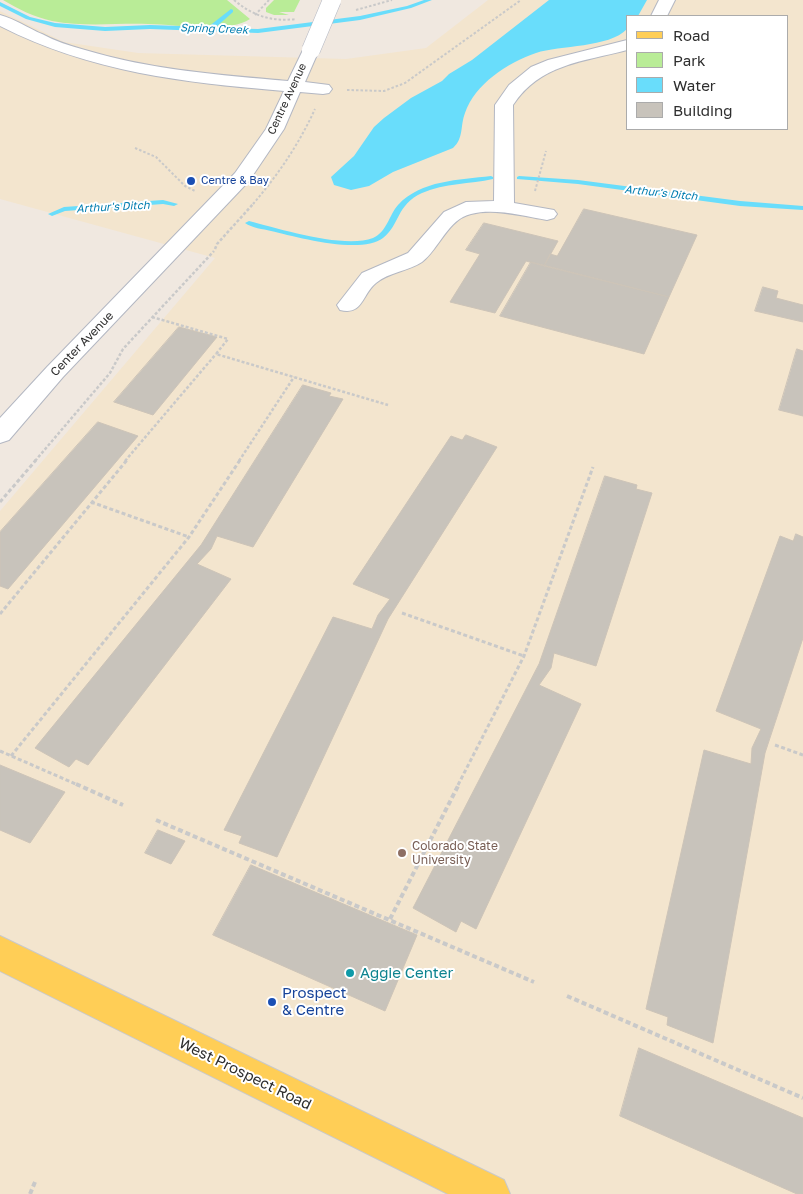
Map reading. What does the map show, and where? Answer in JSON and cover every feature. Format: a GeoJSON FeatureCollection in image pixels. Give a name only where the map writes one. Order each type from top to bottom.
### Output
{"type":"FeatureCollection","features":[{"type":"Feature","properties":{"kind":"main road","name":"West Prospect Road"},"geometry":{"type":"LineString","coordinates":[[0,953],[490,1194]]}},
{"type":"Feature","properties":{"kind":"street","name":"Centre Avenue"},"geometry":{"type":"LineString","coordinates":[[168,256],[223,198],[253,162],[275,129],[332,0]]}},
{"type":"Feature","properties":{"kind":"street"},"geometry":{"type":"LineString","coordinates":[[660,15],[667,0]]}},
{"type":"Feature","properties":{"kind":"street"},"geometry":{"type":"LineString","coordinates":[[0,20],[67,52],[107,64],[159,73],[323,88]]}},
{"type":"Feature","properties":{"kind":"street"},"geometry":{"type":"LineString","coordinates":[[504,207],[504,105],[515,90],[537,71],[554,64],[626,45]]}},
{"type":"Feature","properties":{"kind":"street"},"geometry":{"type":"LineString","coordinates":[[348,305],[369,278],[415,256],[451,216],[466,208],[504,207],[547,214]]}},
{"type":"Feature","properties":{"kind":"street","name":"Center Avenue"},"geometry":{"type":"LineString","coordinates":[[0,434],[55,372],[168,256]]}},
{"type":"Feature","properties":{"kind":"path"},"geometry":{"type":"LineString","coordinates":[[234,0],[242,8],[255,15],[269,19],[290,20]]}},
{"type":"Feature","properties":{"kind":"path"},"geometry":{"type":"LineString","coordinates":[[255,15],[269,0]]}},
{"type":"Feature","properties":{"kind":"path"},"geometry":{"type":"LineString","coordinates":[[359,9],[392,0]]}},
{"type":"Feature","properties":{"kind":"path"},"geometry":{"type":"LineString","coordinates":[[0,502],[110,374],[123,349],[214,250],[217,244],[264,193],[282,170],[298,144],[323,88],[384,91],[406,84],[521,0]]}},
{"type":"Feature","properties":{"kind":"path"},"geometry":{"type":"LineString","coordinates":[[135,148],[156,157],[185,186],[195,191]]}},
{"type":"Feature","properties":{"kind":"path"},"geometry":{"type":"LineString","coordinates":[[536,188],[546,150]]}},
{"type":"Feature","properties":{"kind":"path"},"geometry":{"type":"LineString","coordinates":[[0,614],[228,339],[152,317]]}},
{"type":"Feature","properties":{"kind":"path"},"geometry":{"type":"LineString","coordinates":[[216,354],[388,405]]}},
{"type":"Feature","properties":{"kind":"path"},"geometry":{"type":"LineString","coordinates":[[11,756],[189,537],[294,377]]}},
{"type":"Feature","properties":{"kind":"path"},"geometry":{"type":"LineString","coordinates":[[390,920],[524,656],[593,467]]}},
{"type":"Feature","properties":{"kind":"path"},"geometry":{"type":"LineString","coordinates":[[91,502],[189,537]]}},
{"type":"Feature","properties":{"kind":"path"},"geometry":{"type":"LineString","coordinates":[[402,613],[524,656]]}},
{"type":"Feature","properties":{"kind":"path"},"geometry":{"type":"LineString","coordinates":[[775,745],[803,755]]}},
{"type":"Feature","properties":{"kind":"path"},"geometry":{"type":"LineString","coordinates":[[0,751],[123,805]]}},
{"type":"Feature","properties":{"kind":"path"},"geometry":{"type":"LineString","coordinates":[[156,820],[534,982]]}},
{"type":"Feature","properties":{"kind":"path"},"geometry":{"type":"LineString","coordinates":[[568,996],[803,1098]]}},
{"type":"Feature","properties":{"kind":"path"},"geometry":{"type":"LineString","coordinates":[[30,1194],[36,1182]]}},
{"type":"Feature","properties":{"kind":"shaded area","name":"Colorado State University"},"geometry":{"type":"Polygon","coordinates":[[[488,0],[803,0],[803,1194],[0,1194],[0,511],[215,258],[0,199],[0,11],[64,42],[138,53],[346,59],[426,48],[488,0]]]}},
{"type":"Feature","properties":{"kind":"green space"},"geometry":{"type":"Polygon","coordinates":[[[3,0],[227,0],[250,19],[240,24],[215,27],[148,24],[76,24],[52,21],[39,17],[20,10],[3,0]]]}},
{"type":"Feature","properties":{"kind":"green space"},"geometry":{"type":"Polygon","coordinates":[[[274,0],[300,0],[294,12],[279,12],[289,15],[274,15],[266,12],[266,8],[274,0]]]}},
{"type":"Feature","properties":{"kind":"water"},"geometry":{"type":"Polygon","coordinates":[[[549,0],[647,0],[639,15],[626,15],[626,30],[609,40],[536,53],[525,57],[493,76],[476,93],[470,103],[465,113],[459,140],[453,148],[393,172],[369,186],[351,190],[334,185],[331,177],[354,156],[374,127],[411,98],[442,81],[449,74],[472,60],[549,0]]]}},
{"type":"Feature","properties":{"kind":"building"},"geometry":{"type":"Polygon","coordinates":[[[584,209],[697,235],[669,297],[544,266],[550,254],[557,256],[584,209]]]}},
{"type":"Feature","properties":{"kind":"building"},"geometry":{"type":"Polygon","coordinates":[[[484,223],[558,241],[544,266],[526,261],[495,313],[450,302],[480,254],[466,250],[484,223]]]}},
{"type":"Feature","properties":{"kind":"building"},"geometry":{"type":"Polygon","coordinates":[[[531,262],[669,297],[644,354],[500,316],[531,262]]]}},
{"type":"Feature","properties":{"kind":"building"},"geometry":{"type":"Polygon","coordinates":[[[763,287],[778,291],[776,298],[803,305],[803,322],[755,311],[763,287]]]}},
{"type":"Feature","properties":{"kind":"building"},"geometry":{"type":"Polygon","coordinates":[[[179,327],[217,337],[153,415],[114,402],[179,327]]]}},
{"type":"Feature","properties":{"kind":"building"},"geometry":{"type":"Polygon","coordinates":[[[797,349],[803,351],[803,416],[779,410],[797,349]]]}},
{"type":"Feature","properties":{"kind":"building"},"geometry":{"type":"Polygon","coordinates":[[[303,385],[331,393],[329,396],[343,399],[253,547],[217,536],[211,549],[197,564],[231,579],[88,765],[76,759],[69,767],[35,748],[201,545],[303,385]]]}},
{"type":"Feature","properties":{"kind":"building"},"geometry":{"type":"Polygon","coordinates":[[[98,422],[138,436],[8,589],[0,586],[0,532],[98,422]]]}},
{"type":"Feature","properties":{"kind":"building"},"geometry":{"type":"Polygon","coordinates":[[[466,435],[497,447],[388,619],[277,857],[239,843],[242,836],[224,830],[333,617],[372,629],[378,615],[390,599],[353,584],[451,436],[462,440],[466,435]]]}},
{"type":"Feature","properties":{"kind":"building"},"geometry":{"type":"Polygon","coordinates":[[[605,476],[637,485],[636,489],[652,493],[596,666],[554,653],[551,668],[539,685],[581,704],[476,929],[461,921],[456,932],[413,908],[539,664],[605,476]]]}},
{"type":"Feature","properties":{"kind":"building"},"geometry":{"type":"Polygon","coordinates":[[[796,534],[803,537],[803,638],[765,753],[713,1043],[667,1025],[668,1017],[646,1009],[704,750],[751,764],[752,748],[761,729],[716,711],[780,536],[793,541],[796,534]]]}},
{"type":"Feature","properties":{"kind":"building"},"geometry":{"type":"Polygon","coordinates":[[[0,765],[65,792],[30,843],[0,830],[0,765]]]}},
{"type":"Feature","properties":{"kind":"building"},"geometry":{"type":"Polygon","coordinates":[[[158,830],[185,841],[171,864],[145,853],[158,830]]]}},
{"type":"Feature","properties":{"kind":"building","name":"Aggie Center"},"geometry":{"type":"Polygon","coordinates":[[[251,865],[417,935],[385,1011],[213,935],[251,865]]]}},
{"type":"Feature","properties":{"kind":"building"},"geometry":{"type":"Polygon","coordinates":[[[639,1048],[803,1118],[803,1194],[797,1194],[620,1116],[639,1048]]]}},
{"type":"Feature","properties":{"kind":"waterway","name":"Spring Creek"},"geometry":{"type":"LineString","coordinates":[[0,4],[28,18],[55,25],[105,29],[150,27],[258,31],[360,18],[409,7],[429,0]]}},
{"type":"Feature","properties":{"kind":"waterway"},"geometry":{"type":"LineString","coordinates":[[210,29],[231,11]]}},
{"type":"Feature","properties":{"kind":"waterway","name":"Arthur's Ditch"},"geometry":{"type":"LineString","coordinates":[[249,223],[295,235],[350,243],[365,242],[381,236],[399,208],[418,193],[441,185],[491,178]]}},
{"type":"Feature","properties":{"kind":"waterway","name":"Arthur's Ditch"},"geometry":{"type":"LineString","coordinates":[[519,178],[578,182],[740,204],[803,208]]}},
{"type":"Feature","properties":{"kind":"waterway","name":"Arthur's Ditch"},"geometry":{"type":"LineString","coordinates":[[52,214],[64,209],[163,202],[174,204]]}},
{"type":"Feature","properties":{"kind":"place","name":"Centre & Bay"},"geometry":{"type":"Point","coordinates":[191,181]}},
{"type":"Feature","properties":{"kind":"place","name":"Colorado State University"},"geometry":{"type":"Point","coordinates":[402,853]}},
{"type":"Feature","properties":{"kind":"place","name":"Aggie Center"},"geometry":{"type":"Point","coordinates":[350,973]}},
{"type":"Feature","properties":{"kind":"place","name":"Prospect & Centre"},"geometry":{"type":"Point","coordinates":[272,1002]}}]}
